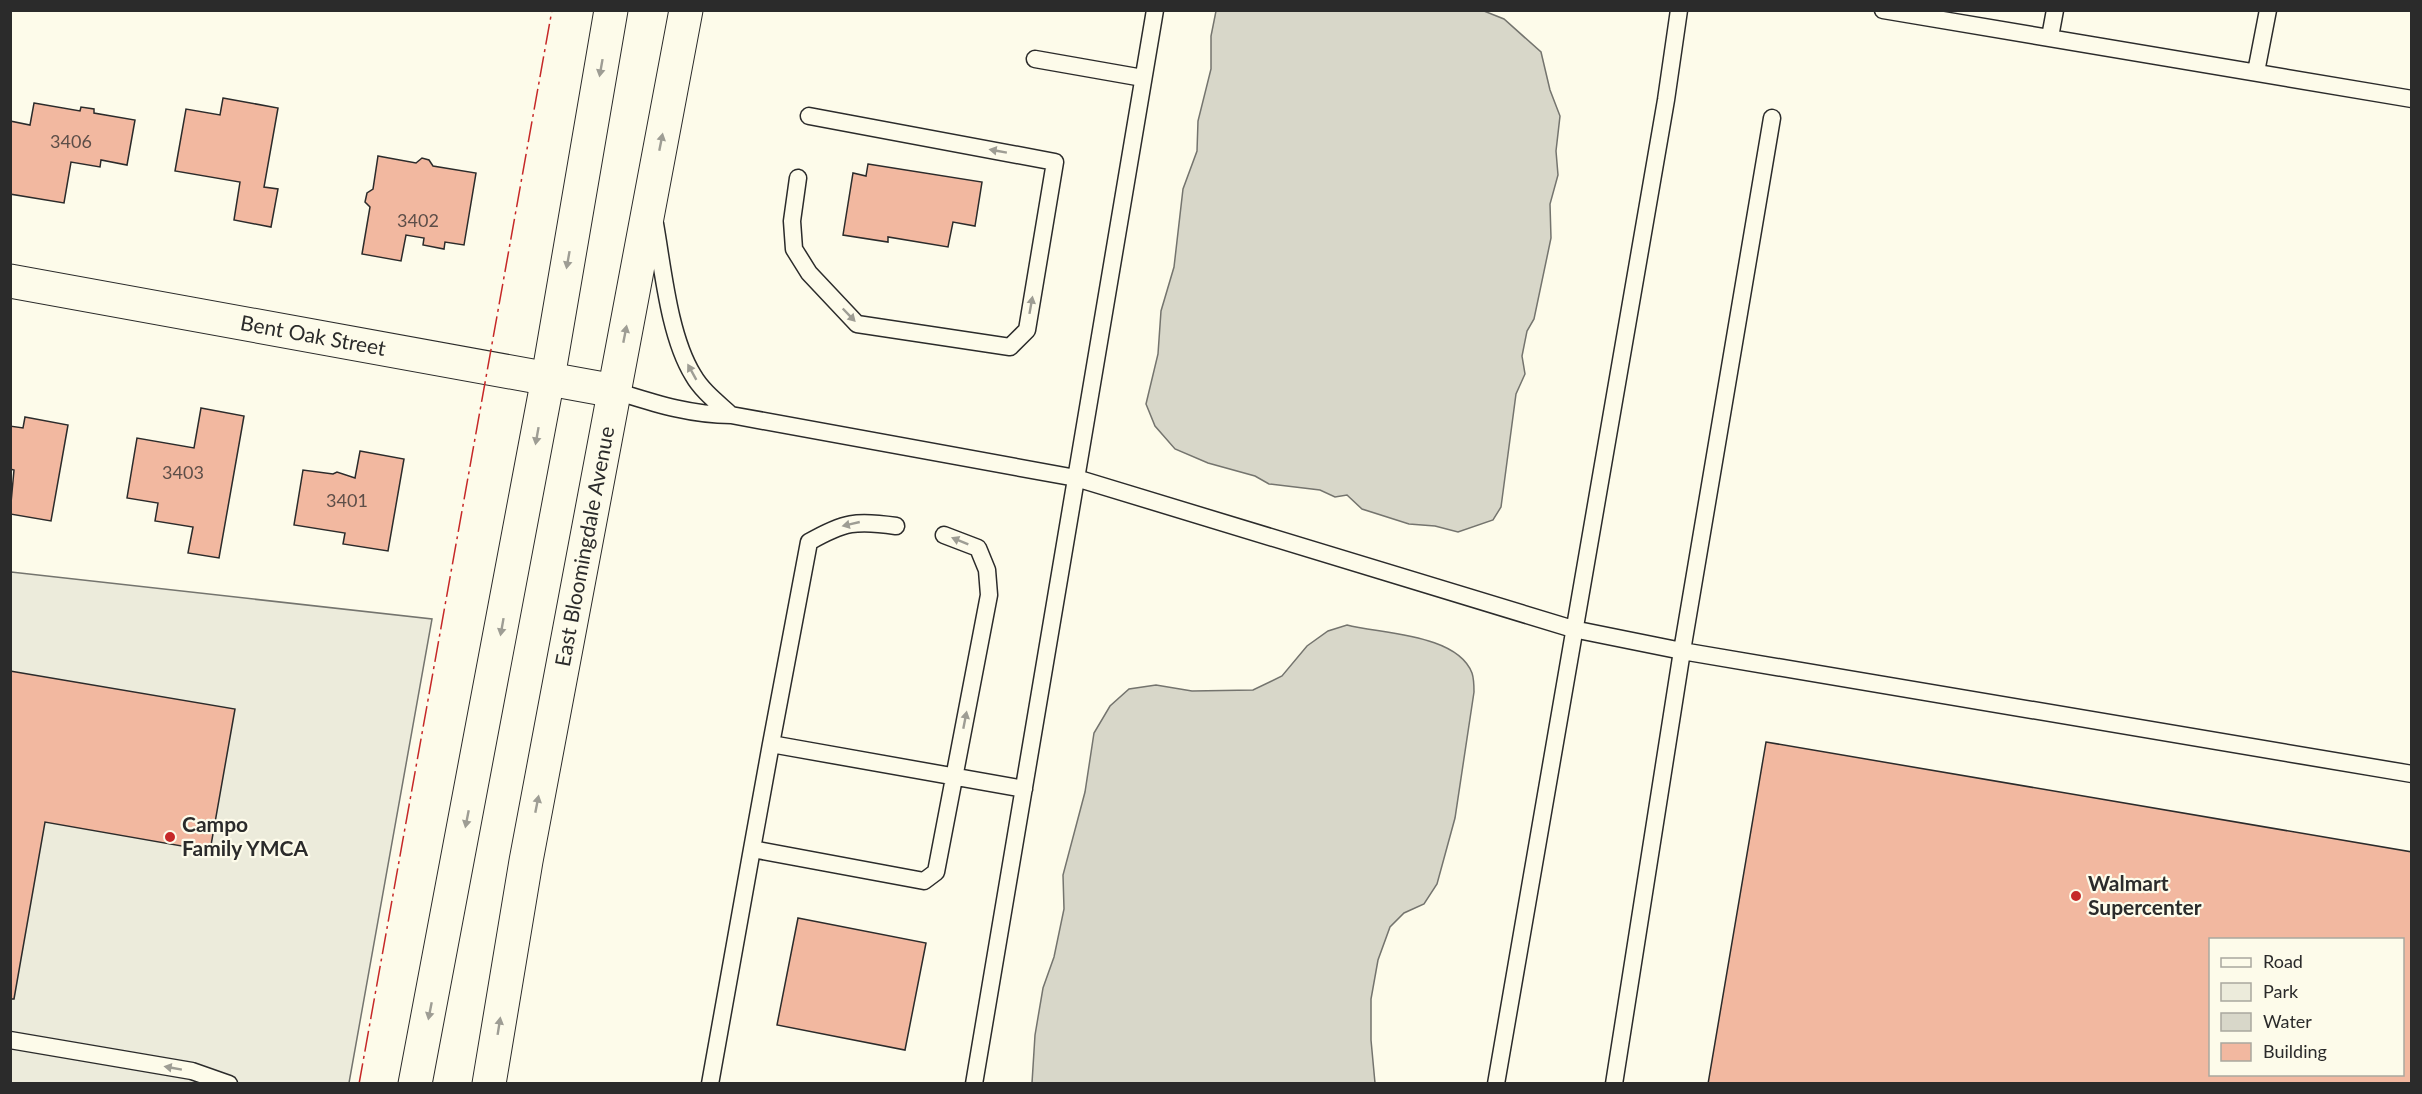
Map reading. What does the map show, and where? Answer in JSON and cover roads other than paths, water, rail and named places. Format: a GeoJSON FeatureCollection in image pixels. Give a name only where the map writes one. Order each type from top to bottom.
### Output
{"type":"FeatureCollection","features":[{"type":"Feature","properties":{"kind":"main road"},"geometry":{"type":"LineString","coordinates":[[415,1083],[548,378],[611,10]]}},
{"type":"Feature","properties":{"kind":"main road","name":"East Bloomingdale Avenue"},"geometry":{"type":"LineString","coordinates":[[489,1083],[528,849],[686,10]]}},
{"type":"Feature","properties":{"kind":"main road","name":"Bent Oak Street"},"geometry":{"type":"LineString","coordinates":[[10,281],[615,391]]}},
{"type":"Feature","properties":{"kind":"lane"},"geometry":{"type":"LineString","coordinates":[[974,1083],[1155,10]]}},
{"type":"Feature","properties":{"kind":"lane"},"geometry":{"type":"LineString","coordinates":[[1496,1083],[1666,100],[1679,10]]}},
{"type":"Feature","properties":{"kind":"lane"},"geometry":{"type":"LineString","coordinates":[[1883,10],[2412,99]]}},
{"type":"Feature","properties":{"kind":"lane"},"geometry":{"type":"LineString","coordinates":[[2050,37],[2055,10]]}},
{"type":"Feature","properties":{"kind":"lane"},"geometry":{"type":"LineString","coordinates":[[2256,72],[2268,10]]}},
{"type":"Feature","properties":{"kind":"lane"},"geometry":{"type":"LineString","coordinates":[[1035,59],[1143,78]]}},
{"type":"Feature","properties":{"kind":"lane"},"geometry":{"type":"LineString","coordinates":[[798,178],[792,221],[794,249],[809,273],[857,324],[1010,347],[1027,330],[1055,162],[809,116]]}},
{"type":"Feature","properties":{"kind":"lane"},"geometry":{"type":"LineString","coordinates":[[1614,1083],[1682,651],[1772,118]]}},
{"type":"Feature","properties":{"kind":"lane"},"geometry":{"type":"LineString","coordinates":[[651,196],[663,272],[683,353],[693,376],[731,415]]}},
{"type":"Feature","properties":{"kind":"lane"},"geometry":{"type":"LineString","coordinates":[[615,391],[677,411],[700,415],[731,415],[1076,478],[1573,628],[1682,651],[2412,774]]}},
{"type":"Feature","properties":{"kind":"lane"},"geometry":{"type":"LineString","coordinates":[[710,1083],[810,542],[834,528],[864,521],[896,526]]}},
{"type":"Feature","properties":{"kind":"lane"},"geometry":{"type":"LineString","coordinates":[[752,849],[924,881],[936,872],[988,595],[987,570],[978,548],[944,535]]}},
{"type":"Feature","properties":{"kind":"lane"},"geometry":{"type":"LineString","coordinates":[[771,744],[1024,789]]}},
{"type":"Feature","properties":{"kind":"lane"},"geometry":{"type":"LineString","coordinates":[[10,1041],[192,1071],[229,1083]]}},
{"type":"Feature","properties":{"kind":"water"},"geometry":{"type":"Polygon","coordinates":[[[1216,11],[1484,11],[1504,19],[1541,52],[1550,90],[1560,116],[1556,151],[1558,175],[1550,204],[1551,238],[1534,319],[1527,331],[1522,356],[1525,374],[1516,394],[1501,507],[1493,520],[1458,532],[1435,526],[1409,524],[1362,509],[1347,495],[1335,497],[1320,490],[1269,484],[1255,476],[1208,463],[1175,449],[1155,426],[1146,404],[1158,354],[1161,311],[1174,267],[1183,189],[1197,151],[1198,121],[1211,69],[1211,36],[1216,11]]]}},
{"type":"Feature","properties":{"kind":"water"},"geometry":{"type":"Polygon","coordinates":[[[1347,625],[1417,638],[1451,650],[1464,660],[1472,673],[1474,683],[1455,818],[1437,884],[1424,904],[1404,913],[1390,927],[1378,960],[1371,999],[1371,1040],[1375,1083],[1032,1083],[1035,1035],[1043,988],[1054,957],[1064,909],[1063,875],[1085,792],[1094,733],[1110,706],[1129,689],[1156,685],[1192,691],[1253,690],[1282,676],[1307,646],[1328,631],[1347,625]]]}},
{"type":"Feature","properties":{"kind":"place","name":"Campo Family YMCA"},"geometry":{"type":"Point","coordinates":[170,837]}},
{"type":"Feature","properties":{"kind":"place","name":"Walmart Supercenter"},"geometry":{"type":"Point","coordinates":[2076,896]}}]}
